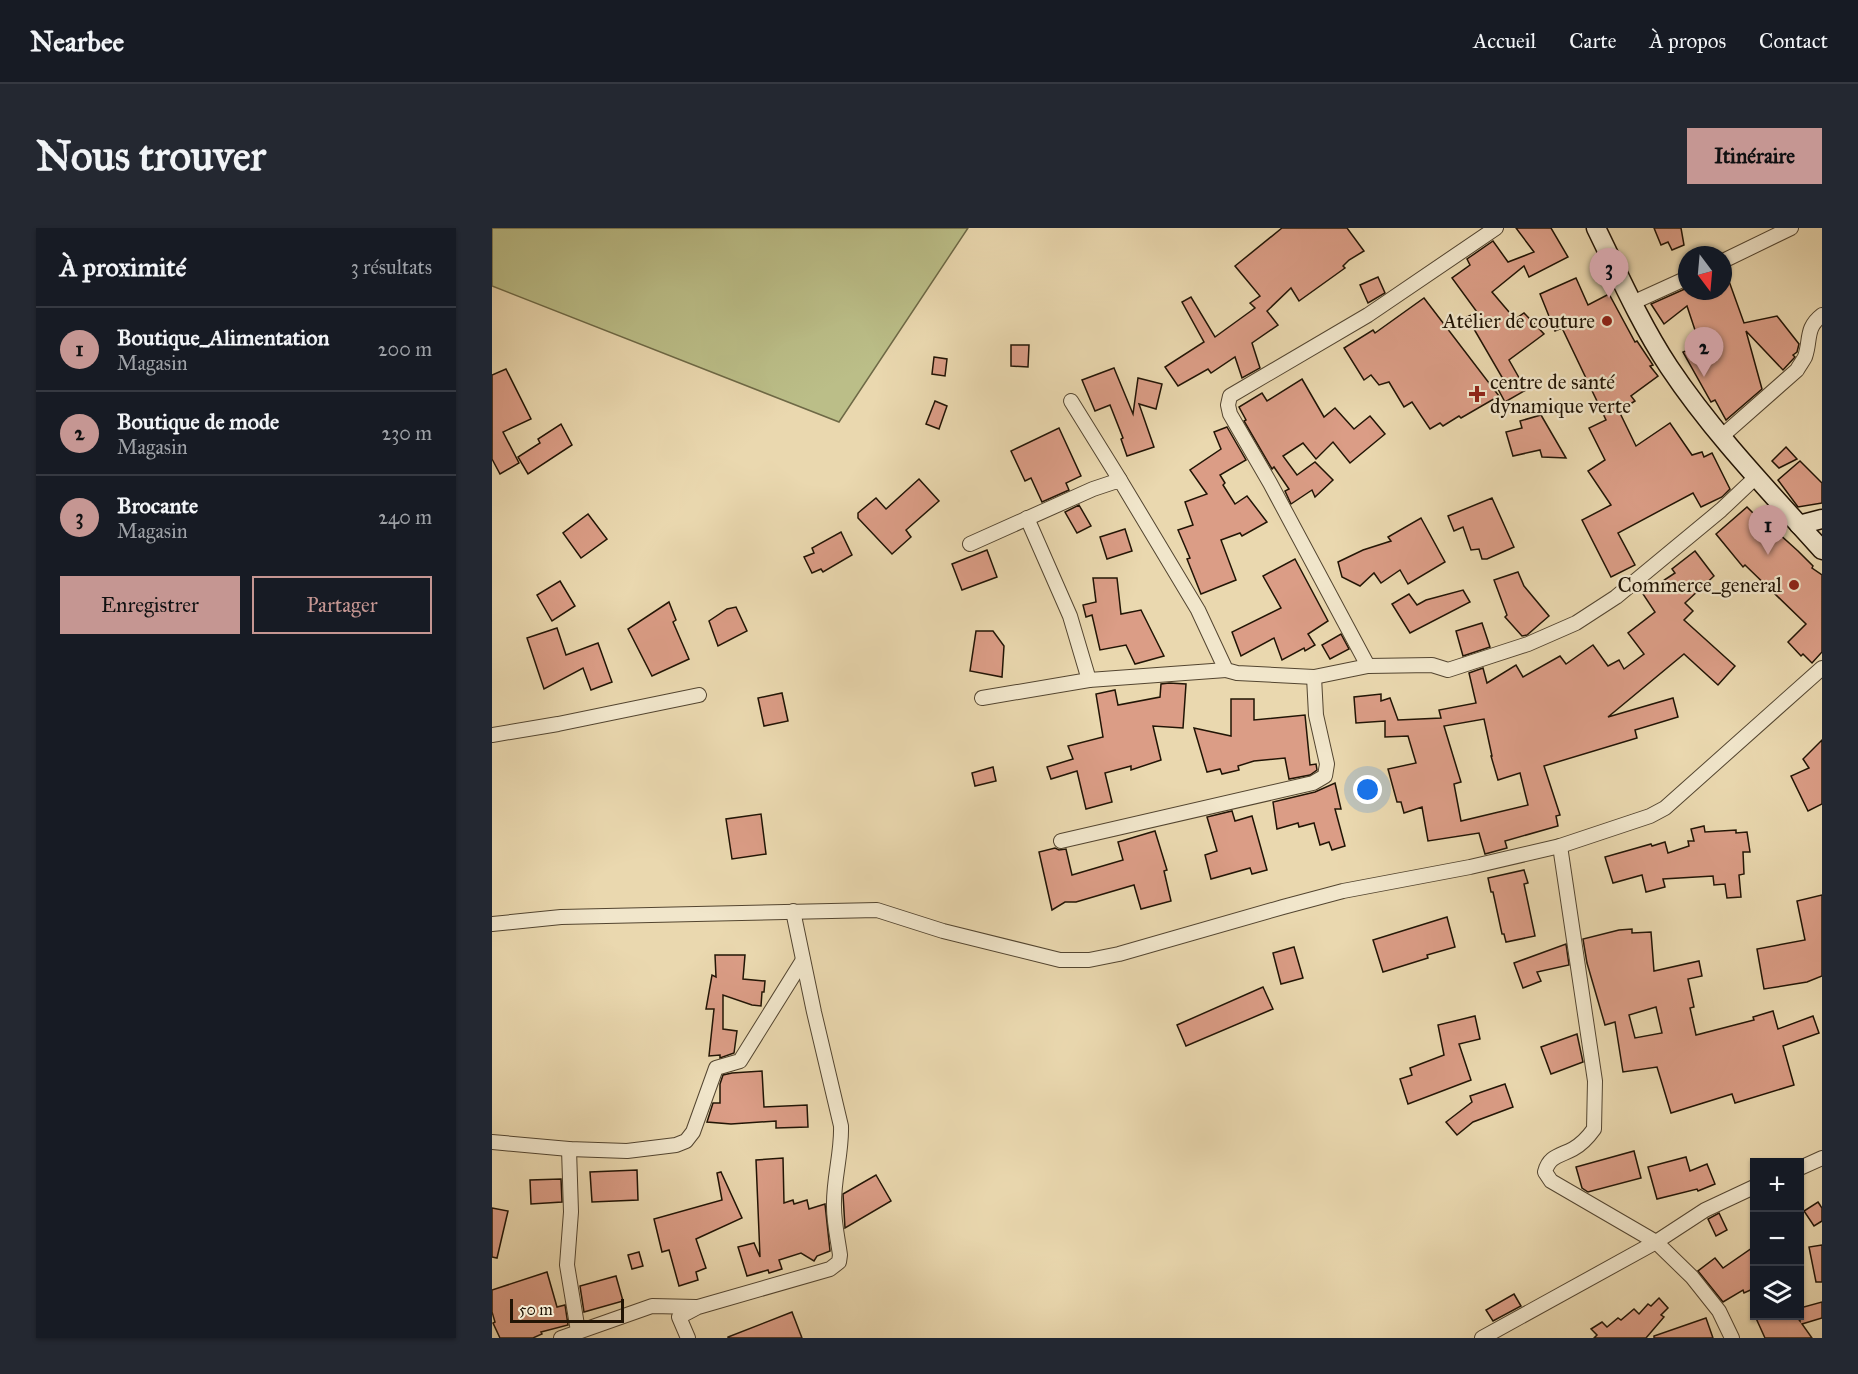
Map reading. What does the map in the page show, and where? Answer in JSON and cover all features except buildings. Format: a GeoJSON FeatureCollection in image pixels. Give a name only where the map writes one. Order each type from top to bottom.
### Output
{"type":"FeatureCollection","features":[{"type":"Feature","properties":{"kind":"main road"},"geometry":{"type":"LineString","coordinates":[[1596,228],[1632,303],[1668,366],[1721,437],[1822,550]]}},
{"type":"Feature","properties":{"kind":"main road"},"geometry":{"type":"LineString","coordinates":[[1799,525],[1822,519]]}},
{"type":"Feature","properties":{"kind":"street"},"geometry":{"type":"LineString","coordinates":[[1368,666],[1270,483],[1230,414],[1228,405],[1230,396],[1368,315],[1496,228]]}},
{"type":"Feature","properties":{"kind":"street"},"geometry":{"type":"LineString","coordinates":[[1732,257],[1791,228]]}},
{"type":"Feature","properties":{"kind":"street"},"geometry":{"type":"LineString","coordinates":[[1632,303],[1678,282]]}},
{"type":"Feature","properties":{"kind":"street"},"geometry":{"type":"LineString","coordinates":[[1721,437],[1797,370],[1805,356],[1809,332],[1822,315]]}},
{"type":"Feature","properties":{"kind":"street"},"geometry":{"type":"LineString","coordinates":[[1071,401],[1198,610],[1226,670]]}},
{"type":"Feature","properties":{"kind":"street"},"geometry":{"type":"LineString","coordinates":[[982,698],[1089,680],[1226,670],[1237,673],[1314,677],[1368,666],[1431,665],[1448,670],[1528,644],[1576,623],[1616,597],[1721,510],[1756,477]]}},
{"type":"Feature","properties":{"kind":"street"},"geometry":{"type":"LineString","coordinates":[[970,544],[1093,489],[1120,480]]}},
{"type":"Feature","properties":{"kind":"street"},"geometry":{"type":"LineString","coordinates":[[1027,518],[1070,616],[1089,680]]}},
{"type":"Feature","properties":{"kind":"street"},"geometry":{"type":"LineString","coordinates":[[492,924],[561,917],[877,910],[943,931],[1060,960],[1089,960],[1119,954],[1342,891],[1470,867],[1560,846],[1650,816],[1665,807],[1822,668]]}},
{"type":"Feature","properties":{"kind":"street"},"geometry":{"type":"LineString","coordinates":[[1062,841],[1313,783],[1322,779],[1325,776],[1327,764],[1317,715],[1314,677]]}},
{"type":"Feature","properties":{"kind":"street"},"geometry":{"type":"LineString","coordinates":[[492,735],[699,695]]}},
{"type":"Feature","properties":{"kind":"street"},"geometry":{"type":"LineString","coordinates":[[1560,846],[1595,1081],[1594,1129],[1575,1148],[1553,1157],[1547,1164],[1545,1172],[1551,1180],[1656,1242],[1692,1277],[1719,1311],[1732,1338]]}},
{"type":"Feature","properties":{"kind":"street"},"geometry":{"type":"LineString","coordinates":[[688,1338],[679,1317],[698,1307],[830,1269],[839,1262],[834,1208],[841,1126],[794,911]]}},
{"type":"Feature","properties":{"kind":"street"},"geometry":{"type":"LineString","coordinates":[[492,1142],[569,1149],[627,1151],[676,1145],[686,1141],[693,1132],[716,1068],[740,1061],[803,960]]}},
{"type":"Feature","properties":{"kind":"street"},"geometry":{"type":"LineString","coordinates":[[569,1149],[571,1212],[567,1265],[578,1331]]}},
{"type":"Feature","properties":{"kind":"street"},"geometry":{"type":"LineString","coordinates":[[1804,1166],[1822,1158]]}},
{"type":"Feature","properties":{"kind":"street"},"geometry":{"type":"LineString","coordinates":[[1482,1338],[1656,1242],[1705,1210],[1750,1189]]}},
{"type":"Feature","properties":{"kind":"street"},"geometry":{"type":"LineString","coordinates":[[561,1338],[652,1306],[698,1307]]}},
{"type":"Feature","properties":{"kind":"green space"},"geometry":{"type":"Polygon","coordinates":[[[492,228],[968,228],[839,422],[492,286],[492,228]]]}},
{"type":"Feature","properties":{"kind":"place","name":"Brocante"},"geometry":{"type":"Point","coordinates":[1609,298]}},
{"type":"Feature","properties":{"kind":"place","name":"Atelier de couture"},"geometry":{"type":"Point","coordinates":[1607,321]}},
{"type":"Feature","properties":{"kind":"place","name":"Boutique de mode"},"geometry":{"type":"Point","coordinates":[1704,377]}},
{"type":"Feature","properties":{"kind":"place","name":"centre de santé dynamique verte"},"geometry":{"type":"Point","coordinates":[1477,394]}},
{"type":"Feature","properties":{"kind":"place","name":"Boutique_Alimentation"},"geometry":{"type":"Point","coordinates":[1768,555]}},
{"type":"Feature","properties":{"kind":"place","name":"Commerce_general"},"geometry":{"type":"Point","coordinates":[1794,585]}}]}
